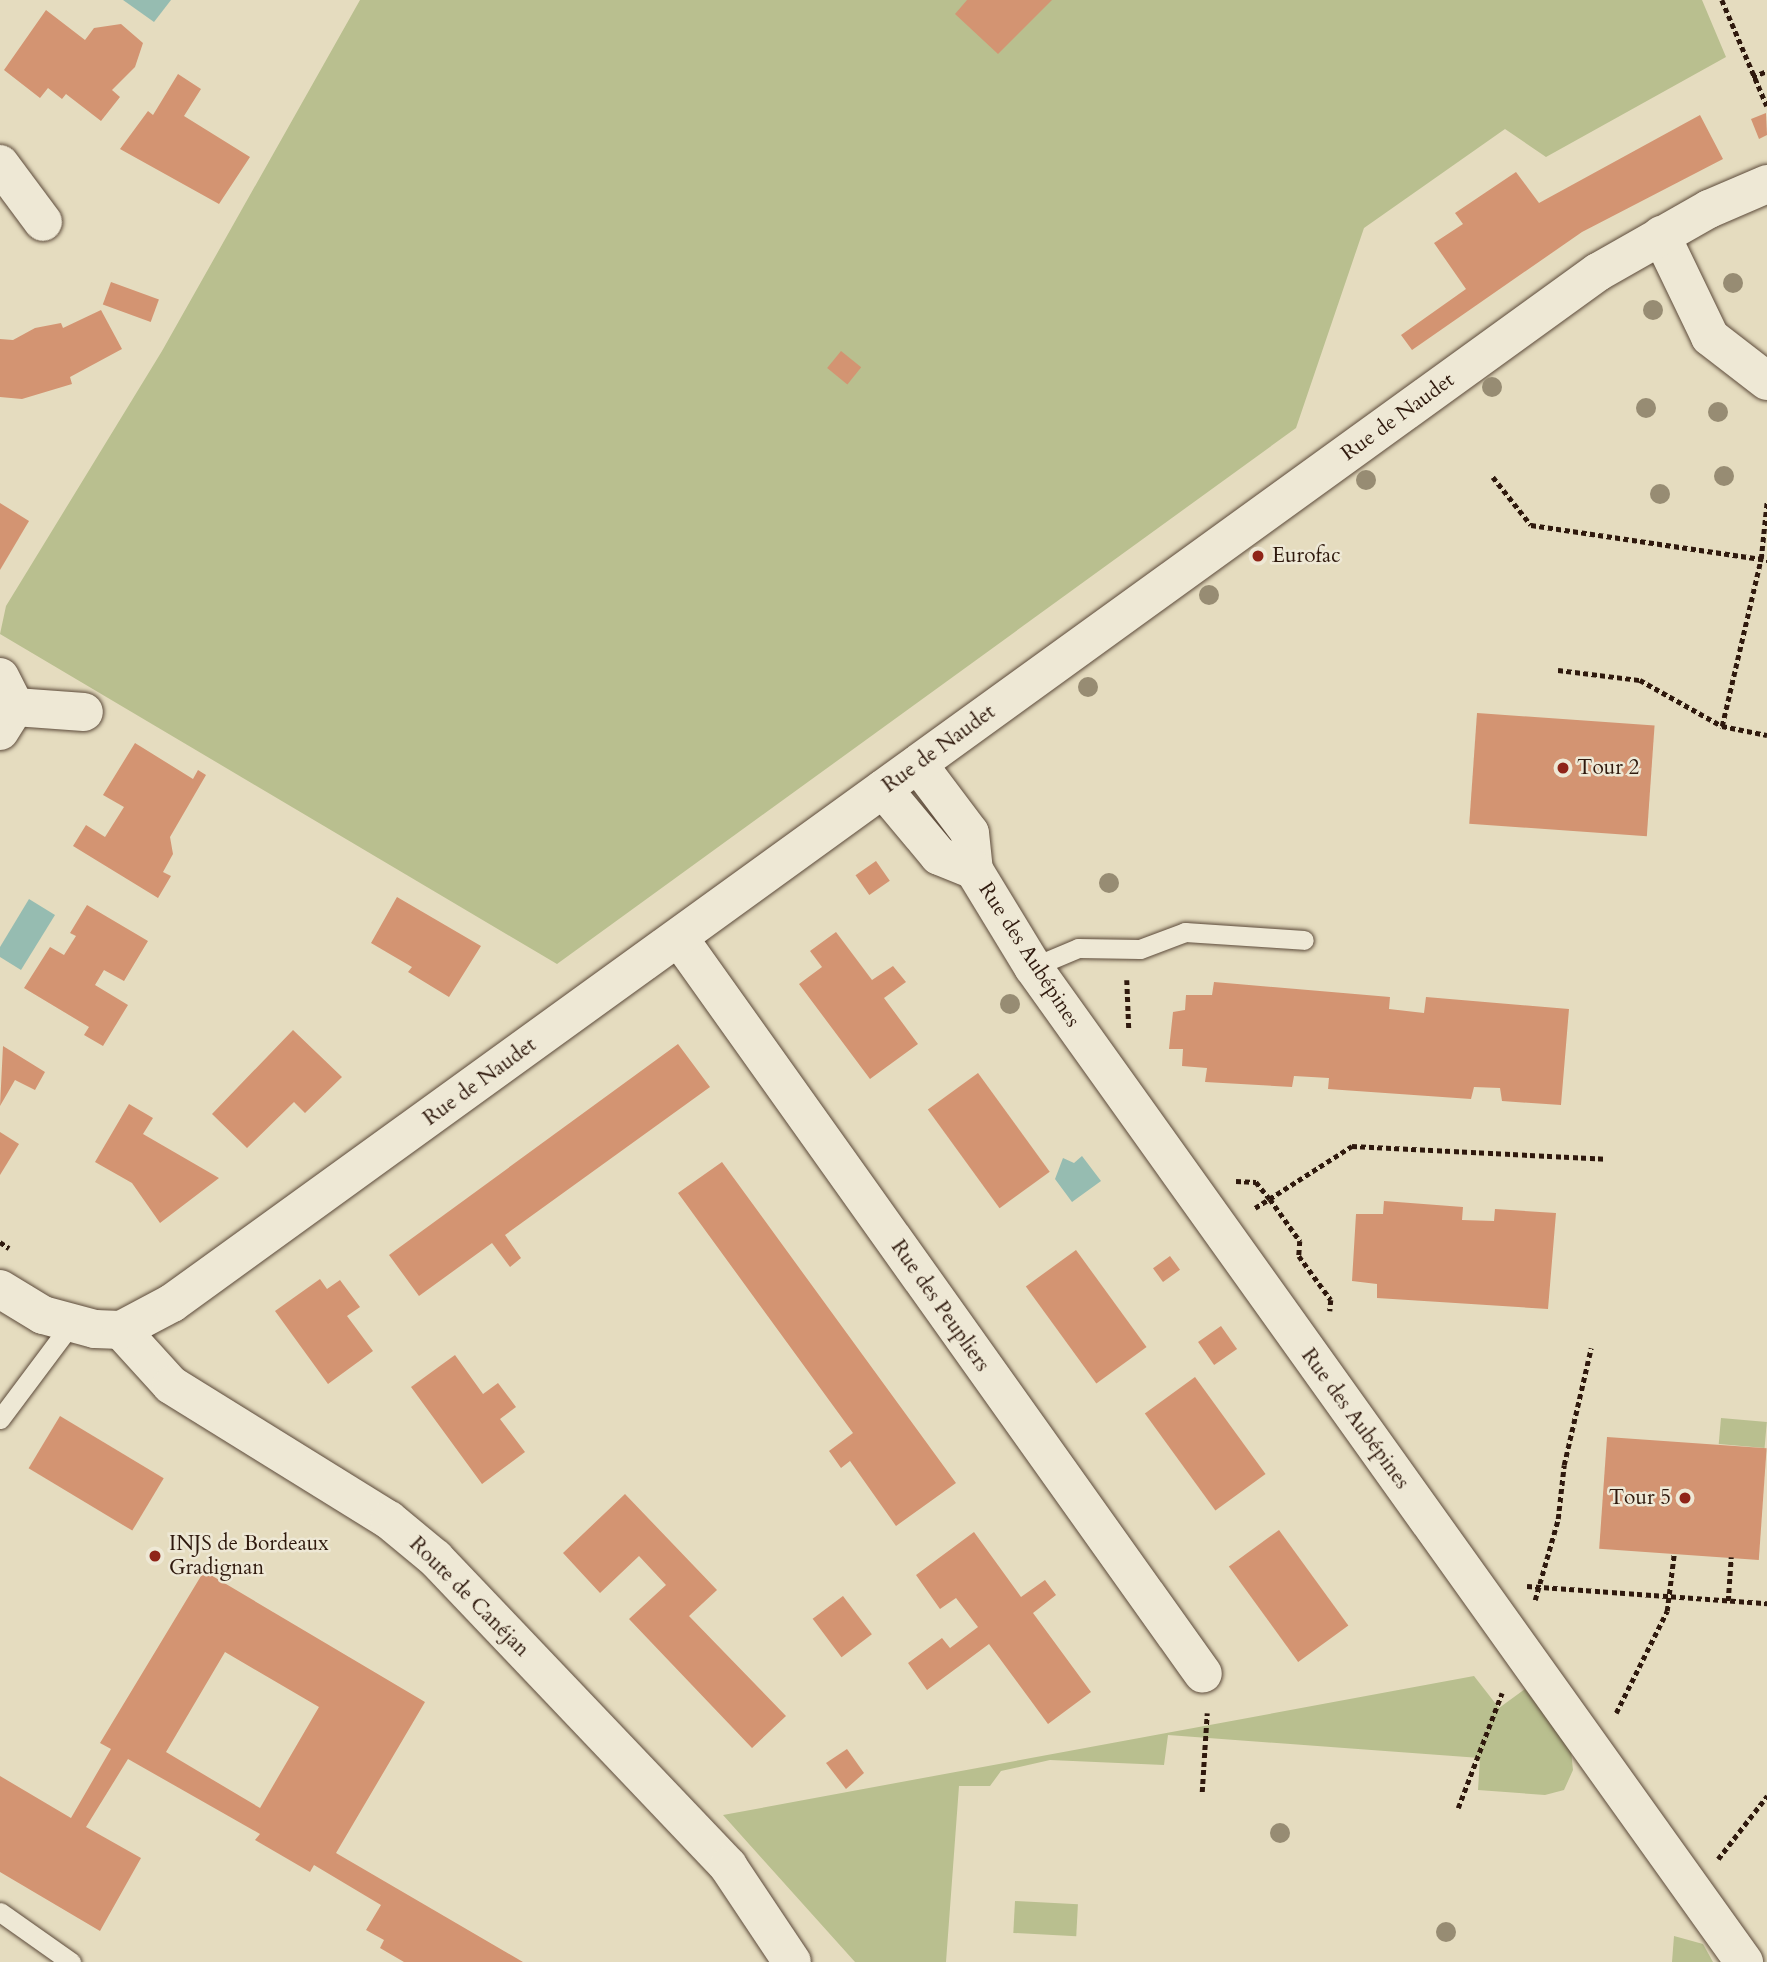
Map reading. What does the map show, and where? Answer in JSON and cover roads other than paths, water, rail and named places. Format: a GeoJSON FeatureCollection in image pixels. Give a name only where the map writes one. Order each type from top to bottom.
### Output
{"type":"FeatureCollection","features":[{"type":"Feature","properties":{"kind":"street"},"geometry":{"type":"LineString","coordinates":[[0,164],[43,222]]}},
{"type":"Feature","properties":{"kind":"street","name":"Rue de Naudet"},"geometry":{"type":"LineString","coordinates":[[121,1331],[208,1278],[1598,272],[1661,235],[1767,184]]}},
{"type":"Feature","properties":{"kind":"street"},"geometry":{"type":"LineString","coordinates":[[1661,235],[1710,337],[1767,381]]}},
{"type":"Feature","properties":{"kind":"street"},"geometry":{"type":"LineString","coordinates":[[5,705],[84,712]]}},
{"type":"Feature","properties":{"kind":"street","name":"Rue des Aubépines"},"geometry":{"type":"LineString","coordinates":[[918,764],[970,833],[974,870],[1032,967],[1686,1885],[1744,1962]]}},
{"type":"Feature","properties":{"kind":"street","name":"Rue des Aubépines"},"geometry":{"type":"LineString","coordinates":[[883,789],[939,856],[974,870]]}},
{"type":"Feature","properties":{"kind":"street","name":"Rue des Peupliers"},"geometry":{"type":"LineString","coordinates":[[678,938],[1203,1674]]}},
{"type":"Feature","properties":{"kind":"street"},"geometry":{"type":"LineString","coordinates":[[0,1289],[43,1315],[71,1324],[121,1331]]}},
{"type":"Feature","properties":{"kind":"street","name":"Route de Canéjan"},"geometry":{"type":"LineString","coordinates":[[121,1331],[171,1385],[389,1520],[435,1558],[729,1866],[792,1962]]}},
{"type":"Feature","properties":{"kind":"lane"},"geometry":{"type":"LineString","coordinates":[[1032,967],[1078,948],[1140,948],[1185,932],[1304,940]]}},
{"type":"Feature","properties":{"kind":"lane"},"geometry":{"type":"LineString","coordinates":[[0,1419],[71,1324]]}},
{"type":"Feature","properties":{"kind":"lane"},"geometry":{"type":"LineString","coordinates":[[0,1912],[71,1962]]}},
{"type":"Feature","properties":{"kind":"water"},"geometry":{"type":"Polygon","coordinates":[[[123,0],[171,0],[154,22],[123,0]]]}},
{"type":"Feature","properties":{"kind":"water"},"geometry":{"type":"Polygon","coordinates":[[[29,899],[55,915],[21,970],[0,957],[0,947],[29,899]]]}},
{"type":"Feature","properties":{"kind":"water"},"geometry":{"type":"Polygon","coordinates":[[[1082,1156],[1101,1181],[1072,1202],[1055,1179],[1063,1158],[1074,1163],[1082,1156]]]}},
{"type":"Feature","properties":{"kind":"place","name":"Eurofac"},"geometry":{"type":"Point","coordinates":[1258,556]}},
{"type":"Feature","properties":{"kind":"place","name":"Tour 2"},"geometry":{"type":"Point","coordinates":[1563,768]}},
{"type":"Feature","properties":{"kind":"place","name":"Tour 5"},"geometry":{"type":"Point","coordinates":[1685,1498]}},
{"type":"Feature","properties":{"kind":"place","name":"INJS de Bordeaux Gradignan"},"geometry":{"type":"Point","coordinates":[155,1556]}}]}
